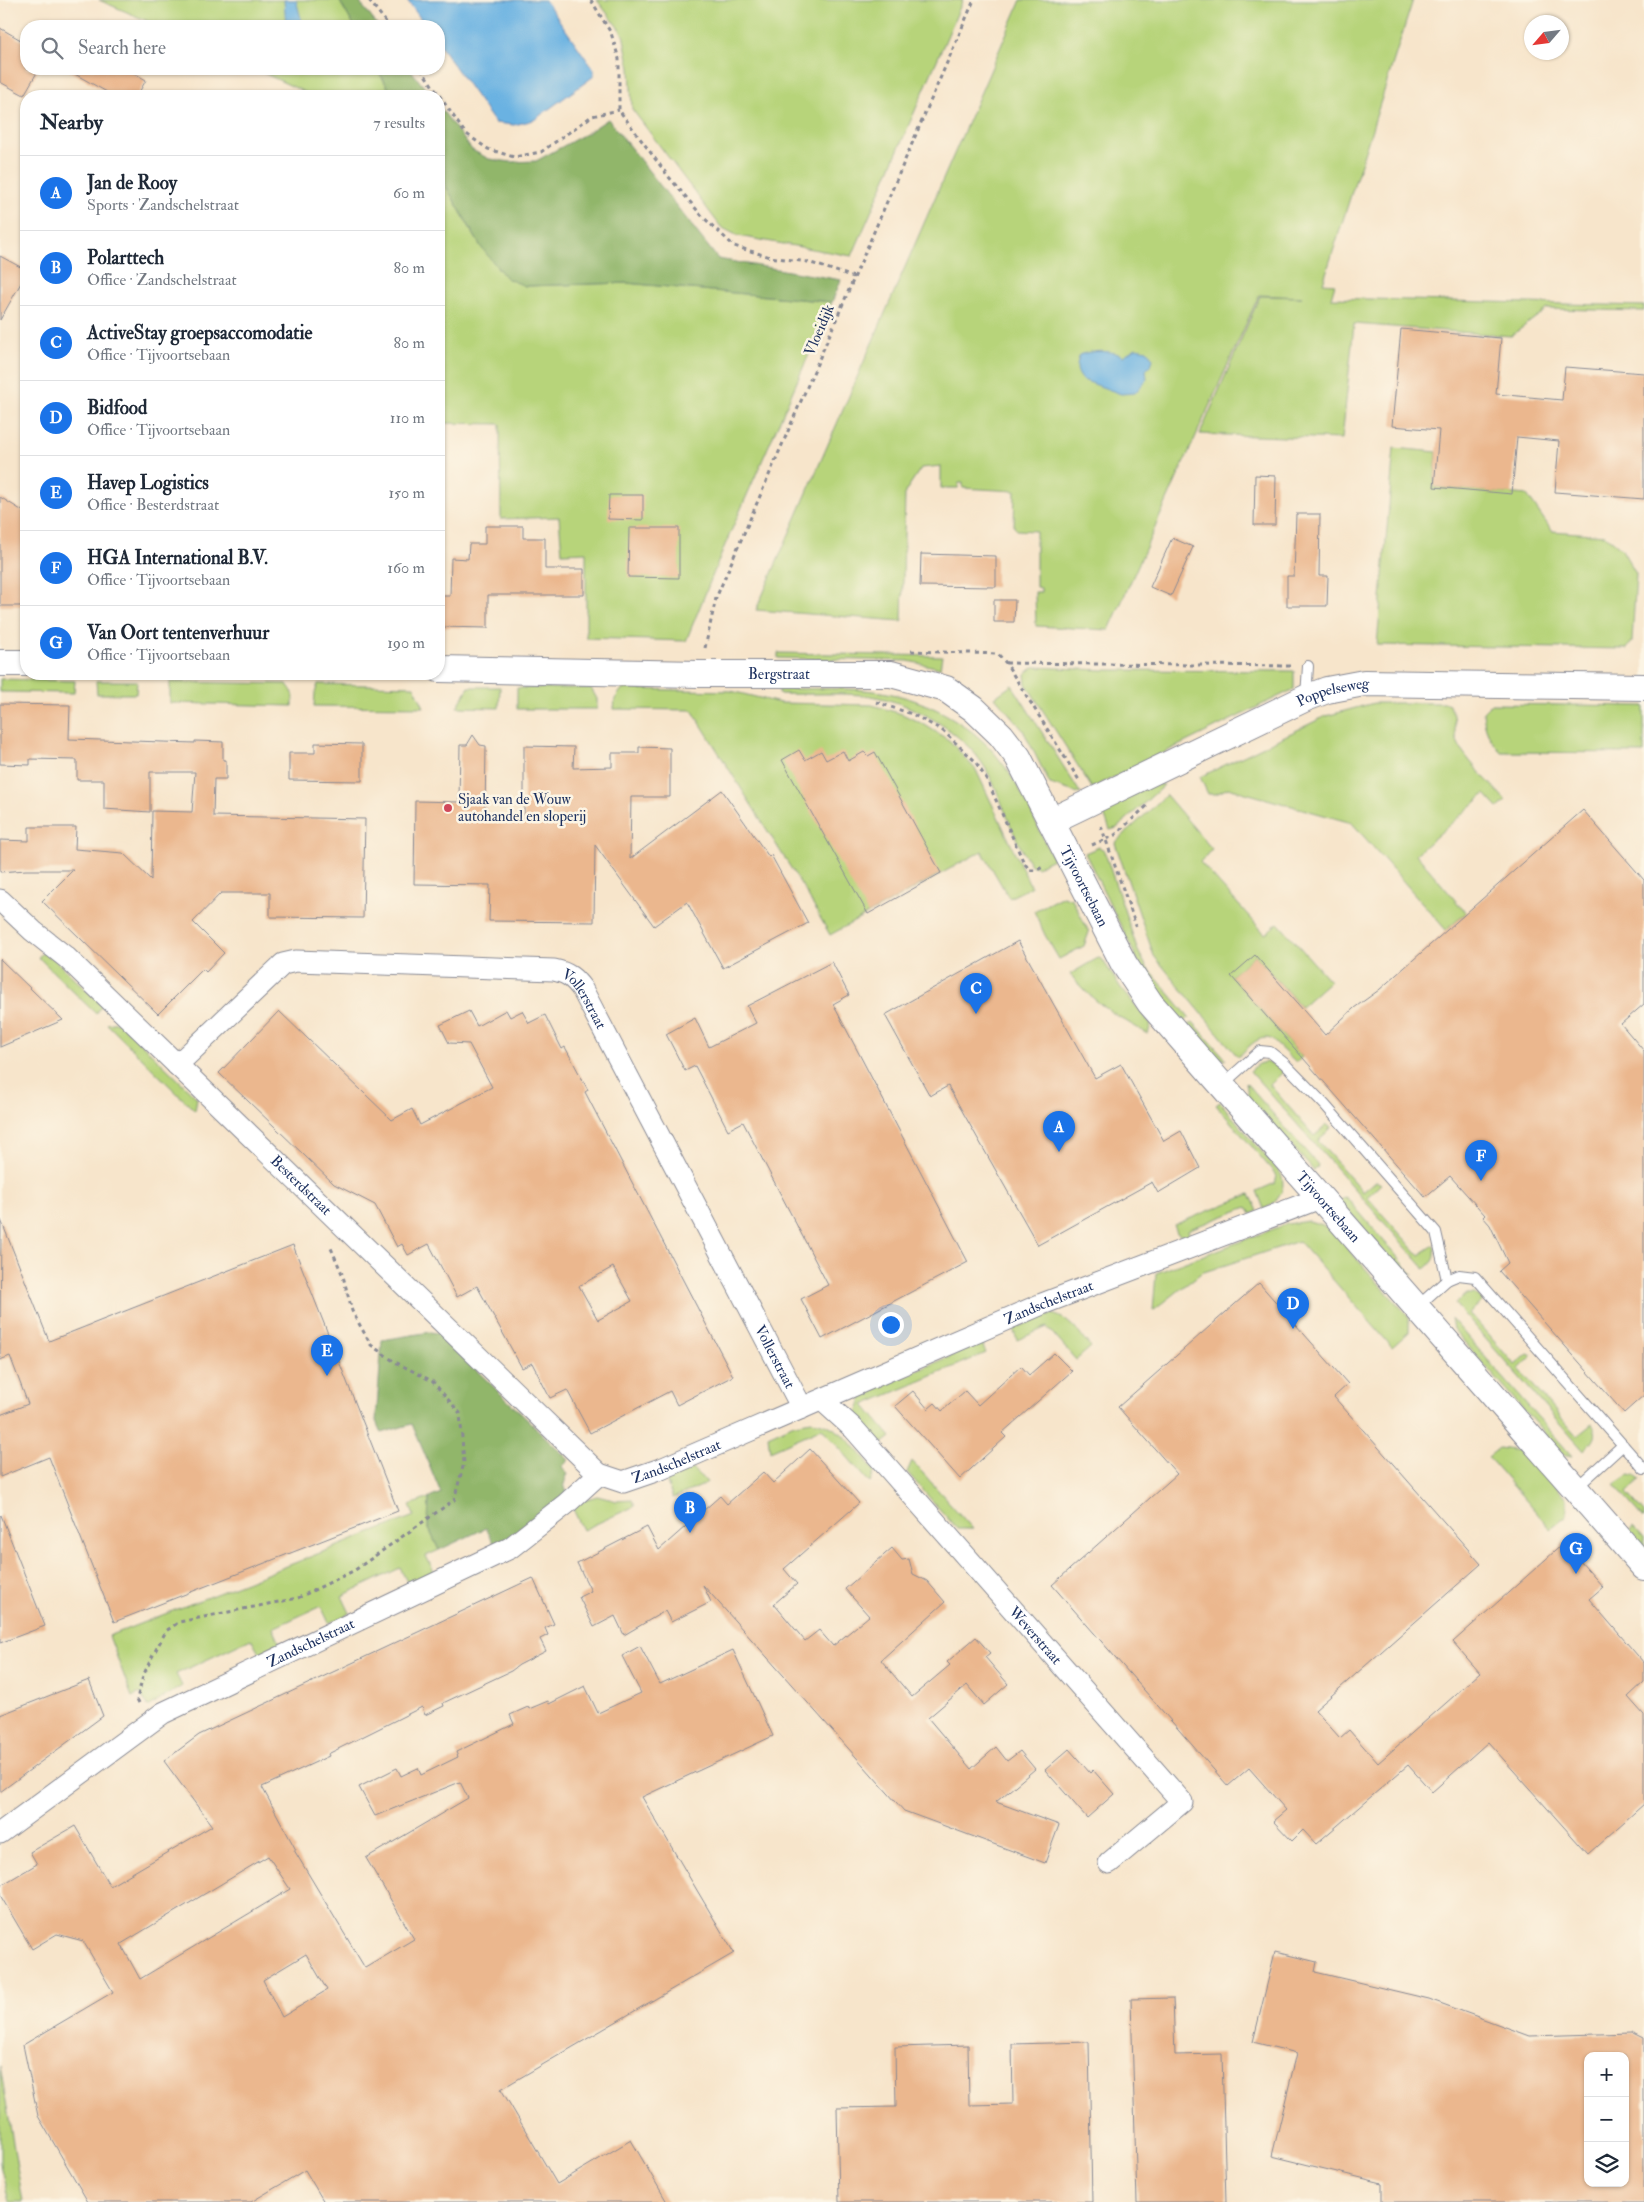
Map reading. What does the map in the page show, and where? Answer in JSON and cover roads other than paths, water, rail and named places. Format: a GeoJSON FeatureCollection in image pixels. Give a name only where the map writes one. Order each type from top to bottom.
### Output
{"type":"FeatureCollection","features":[{"type":"Feature","properties":{"kind":"street"},"geometry":{"type":"LineString","coordinates":[[0,662],[20,663]]}},
{"type":"Feature","properties":{"kind":"street","name":"Bergstraat"},"geometry":{"type":"LineString","coordinates":[[445,668],[700,674],[891,674],[946,688],[974,709],[1001,735],[1018,758],[1051,820]]}},
{"type":"Feature","properties":{"kind":"street","name":"Poppelseweg"},"geometry":{"type":"LineString","coordinates":[[1051,820],[1306,698],[1327,690],[1364,683],[1644,687]]}},
{"type":"Feature","properties":{"kind":"street","name":"Tijvoortsebaan"},"geometry":{"type":"LineString","coordinates":[[1051,820],[1124,964],[1150,1003],[1644,1567]]}},
{"type":"Feature","properties":{"kind":"street","name":"Besterdstraat"},"geometry":{"type":"LineString","coordinates":[[0,900],[33,931],[67,958],[599,1474]]}},
{"type":"Feature","properties":{"kind":"street","name":"Vollerstraat"},"geometry":{"type":"LineString","coordinates":[[178,1065],[283,964],[296,961],[554,970],[566,972],[576,980],[582,989],[802,1408]]}},
{"type":"Feature","properties":{"kind":"street","name":"Zandschelstraat"},"geometry":{"type":"LineString","coordinates":[[0,1833],[147,1725],[176,1706],[510,1548],[566,1504],[599,1474],[623,1482],[661,1469],[1042,1304],[1320,1198]]}},
{"type":"Feature","properties":{"kind":"street","name":"Weverstraat"},"geometry":{"type":"LineString","coordinates":[[822,1400],[860,1436],[1182,1802],[1109,1863]]}},
{"type":"Feature","properties":{"kind":"lane"},"geometry":{"type":"LineString","coordinates":[[1306,698],[1308,666]]}},
{"type":"Feature","properties":{"kind":"lane"},"geometry":{"type":"LineString","coordinates":[[1221,1086],[1260,1051],[1270,1052],[1284,1063],[1325,1104],[1436,1232],[1447,1280]]}},
{"type":"Feature","properties":{"kind":"lane"},"geometry":{"type":"LineString","coordinates":[[1416,1308],[1447,1280],[1459,1275],[1475,1277],[1644,1469]]}},
{"type":"Feature","properties":{"kind":"lane"},"geometry":{"type":"LineString","coordinates":[[1575,1488],[1623,1445]]}},
{"type":"Feature","properties":{"kind":"water"},"geometry":{"type":"Polygon","coordinates":[[[284,0],[296,0],[301,20],[286,20],[284,0]]]}},
{"type":"Feature","properties":{"kind":"water"},"geometry":{"type":"Polygon","coordinates":[[[407,0],[545,0],[594,70],[594,76],[534,120],[514,125],[495,123],[445,52],[445,20],[422,20],[407,0]]]}},
{"type":"Feature","properties":{"kind":"water"},"geometry":{"type":"Polygon","coordinates":[[[1136,348],[1147,350],[1153,359],[1151,365],[1146,370],[1147,379],[1135,393],[1121,394],[1083,380],[1077,371],[1080,355],[1102,351],[1123,356],[1136,348]]]}},
{"type":"Feature","properties":{"kind":"place","name":"Sjaak van de Wouw autohandel en sloperij"},"geometry":{"type":"Point","coordinates":[448,808]}},
{"type":"Feature","properties":{"kind":"place","name":"ActiveStay groepsaccomodatie"},"geometry":{"type":"Point","coordinates":[976,1014]}},
{"type":"Feature","properties":{"kind":"place","name":"Jan de Rooy"},"geometry":{"type":"Point","coordinates":[1059,1152]}},
{"type":"Feature","properties":{"kind":"place","name":"HGA International B.V."},"geometry":{"type":"Point","coordinates":[1481,1181]}},
{"type":"Feature","properties":{"kind":"place","name":"Bidfood"},"geometry":{"type":"Point","coordinates":[1293,1329]}},
{"type":"Feature","properties":{"kind":"place","name":"Havep Logistics"},"geometry":{"type":"Point","coordinates":[327,1376]}},
{"type":"Feature","properties":{"kind":"place","name":"Polarttech"},"geometry":{"type":"Point","coordinates":[690,1533]}},
{"type":"Feature","properties":{"kind":"place","name":"Van Oort tentenverhuur"},"geometry":{"type":"Point","coordinates":[1576,1574]}}]}
